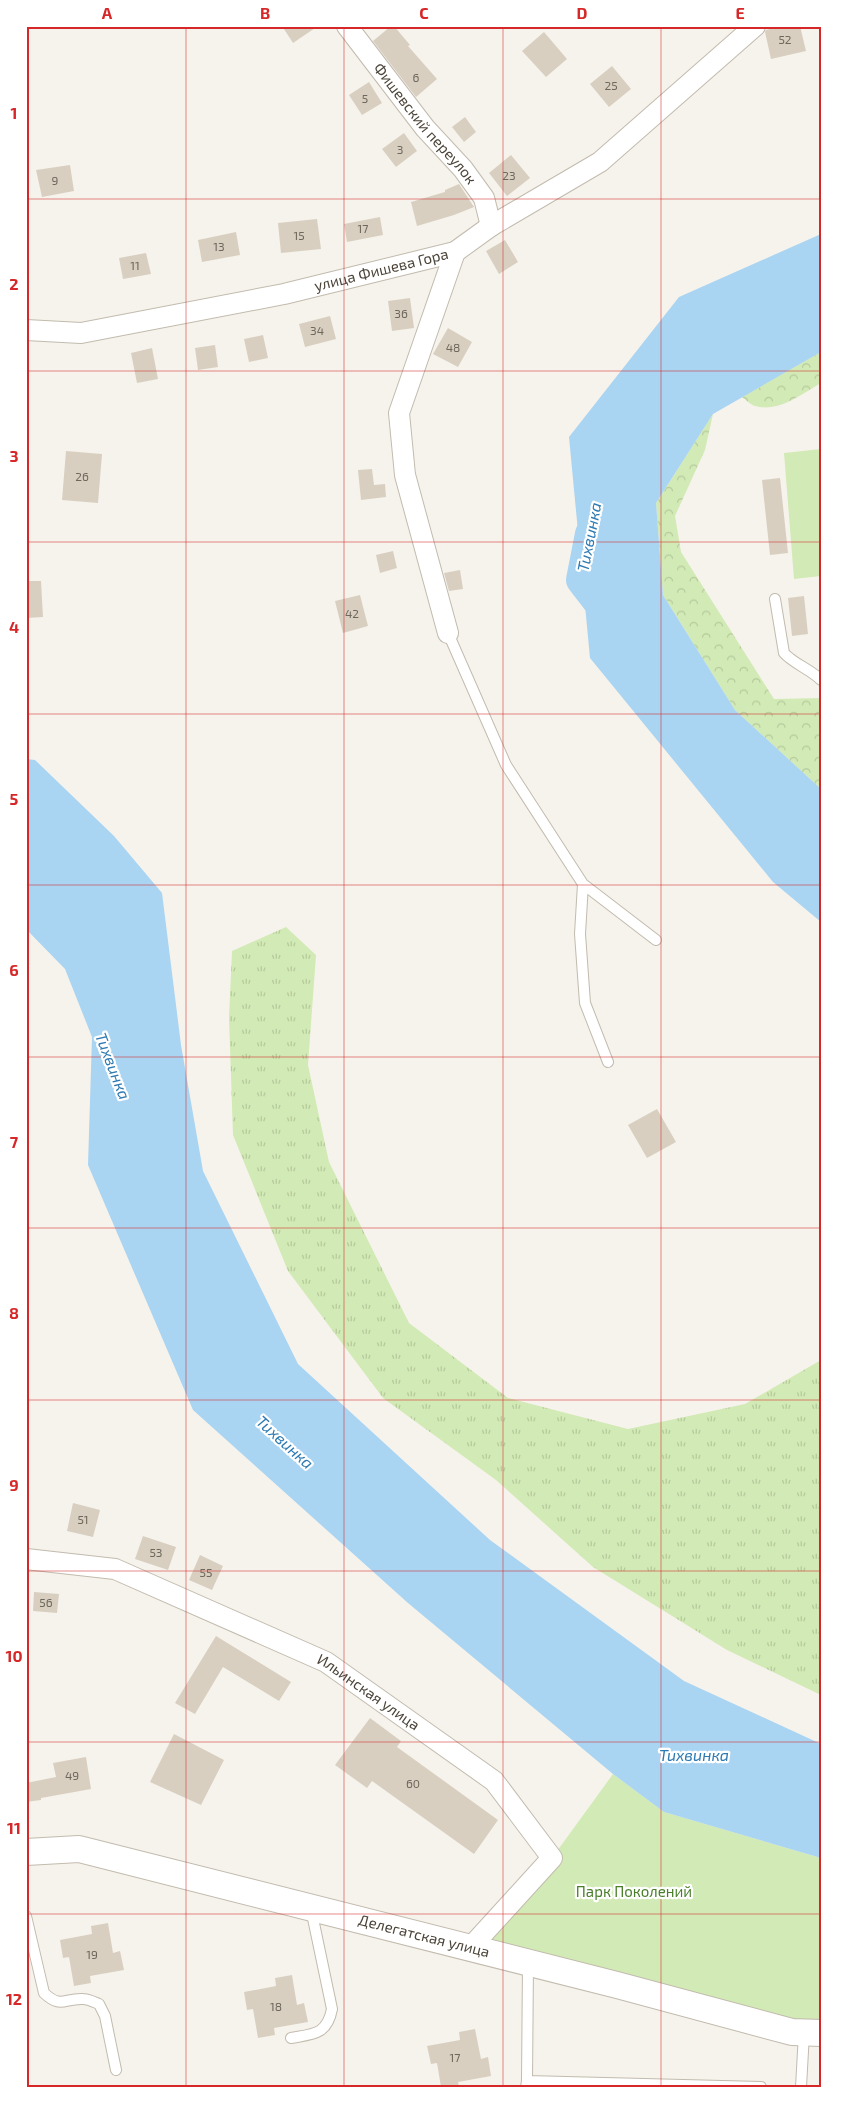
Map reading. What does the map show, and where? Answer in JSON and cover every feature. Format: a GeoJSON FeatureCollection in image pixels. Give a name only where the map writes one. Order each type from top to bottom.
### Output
{"type":"FeatureCollection","features":[{"type":"Feature","properties":{"kind":"street","name":"Фишевский переулок"},"geometry":{"type":"LineString","coordinates":[[347,26],[425,128],[463,169],[484,198],[491,226]]}},
{"type":"Feature","properties":{"kind":"street","name":"улица Фишева Гора"},"geometry":{"type":"LineString","coordinates":[[26,330],[81,333],[284,294],[455,252],[491,226],[600,162],[755,26]]}},
{"type":"Feature","properties":{"kind":"street"},"geometry":{"type":"LineString","coordinates":[[448,633],[405,475],[398,413],[455,252]]}},
{"type":"Feature","properties":{"kind":"street","name":"Ильинская улица"},"geometry":{"type":"LineString","coordinates":[[26,1559],[115,1569],[326,1662],[494,1781],[552,1858],[470,1948]]}},
{"type":"Feature","properties":{"kind":"street","name":"Делегатская улица"},"geometry":{"type":"LineString","coordinates":[[26,1852],[79,1849],[792,2032],[812,2033]]}},
{"type":"Feature","properties":{"kind":"lane"},"geometry":{"type":"LineString","coordinates":[[776,599],[784,653],[821,680]]}},
{"type":"Feature","properties":{"kind":"lane"},"geometry":{"type":"LineString","coordinates":[[448,633],[506,765],[583,884],[656,940]]}},
{"type":"Feature","properties":{"kind":"lane"},"geometry":{"type":"LineString","coordinates":[[583,884],[580,934],[584,1003],[608,1062]]}},
{"type":"Feature","properties":{"kind":"lane"},"geometry":{"type":"LineString","coordinates":[[291,2038],[320,2032],[329,2022],[332,2009],[311,1908]]}},
{"type":"Feature","properties":{"kind":"lane"},"geometry":{"type":"LineString","coordinates":[[26,1916],[44,1992],[52,2000],[62,2003],[83,1999],[99,2004],[105,2016],[116,2070]]}},
{"type":"Feature","properties":{"kind":"lane"},"geometry":{"type":"LineString","coordinates":[[528,1963],[527,2084],[761,2087]]}},
{"type":"Feature","properties":{"kind":"lane"},"geometry":{"type":"LineString","coordinates":[[801,2087],[812,2033]]}},
{"type":"Feature","properties":{"kind":"green space"},"geometry":{"type":"Polygon","coordinates":[[[821,352],[821,383],[798,397],[781,405],[764,407],[750,404],[742,397],[821,352]]]}},
{"type":"Feature","properties":{"kind":"green space"},"geometry":{"type":"Polygon","coordinates":[[[713,414],[705,450],[675,516],[681,552],[774,699],[821,698],[821,789],[735,710],[663,595],[656,503],[713,414]]]}},
{"type":"Feature","properties":{"kind":"green space"},"geometry":{"type":"Polygon","coordinates":[[[821,449],[821,576],[794,579],[784,453],[821,449]]]}},
{"type":"Feature","properties":{"kind":"green space"},"geometry":{"type":"Polygon","coordinates":[[[286,927],[316,955],[308,1065],[329,1162],[409,1323],[508,1398],[628,1429],[745,1404],[821,1360],[821,1695],[727,1650],[593,1567],[496,1480],[383,1398],[288,1271],[233,1135],[229,1018],[232,951],[286,927]]]}},
{"type":"Feature","properties":{"kind":"green space","name":"Парк Поколений"},"geometry":{"type":"Polygon","coordinates":[[[613,1774],[664,1812],[821,1858],[821,2022],[790,2020],[475,1941],[552,1858],[613,1774]]]}},
{"type":"Feature","properties":{"kind":"water","name":"Тихвинка"},"geometry":{"type":"Polygon","coordinates":[[[821,234],[821,352],[713,414],[656,503],[663,595],[735,710],[821,789],[821,922],[773,882],[590,658],[569,437],[679,297],[821,234]]]}},
{"type":"Feature","properties":{"kind":"water","name":"Тихвинка"},"geometry":{"type":"Polygon","coordinates":[[[26,759],[35,760],[114,836],[162,893],[181,1045],[203,1171],[298,1364],[490,1540],[684,1681],[821,1744],[821,1858],[664,1812],[613,1774],[408,1603],[193,1410],[88,1165],[92,1037],[65,969],[26,929],[26,759]]]}},
{"type":"Feature","properties":{"kind":"building"},"geometry":{"type":"Polygon","coordinates":[[[282,26],[318,26],[293,43],[282,26]]]}},
{"type":"Feature","properties":{"kind":"building"},"geometry":{"type":"Polygon","coordinates":[[[391,26],[394,26],[410,45],[408,46],[437,79],[416,97],[373,41],[391,26]]]}},
{"type":"Feature","properties":{"kind":"building"},"geometry":{"type":"Polygon","coordinates":[[[782,26],[800,26],[806,51],[771,59],[765,32],[766,30],[782,26]]]}},
{"type":"Feature","properties":{"kind":"building"},"geometry":{"type":"Polygon","coordinates":[[[544,32],[567,59],[546,77],[522,51],[544,32]]]}},
{"type":"Feature","properties":{"kind":"building"},"geometry":{"type":"Polygon","coordinates":[[[612,66],[631,89],[609,107],[590,84],[612,66]]]}},
{"type":"Feature","properties":{"kind":"building"},"geometry":{"type":"Polygon","coordinates":[[[369,82],[382,103],[362,115],[349,95],[369,82]]]}},
{"type":"Feature","properties":{"kind":"building"},"geometry":{"type":"Polygon","coordinates":[[[465,117],[476,132],[464,142],[452,127],[465,117]]]}},
{"type":"Feature","properties":{"kind":"building"},"geometry":{"type":"Polygon","coordinates":[[[404,133],[417,151],[396,167],[382,149],[404,133]]]}},
{"type":"Feature","properties":{"kind":"building"},"geometry":{"type":"Polygon","coordinates":[[[511,155],[530,178],[507,196],[489,173],[511,155]]]}},
{"type":"Feature","properties":{"kind":"building"},"geometry":{"type":"Polygon","coordinates":[[[70,165],[74,191],[42,197],[36,170],[70,165]]]}},
{"type":"Feature","properties":{"kind":"building"},"geometry":{"type":"Polygon","coordinates":[[[459,184],[474,207],[417,226],[411,202],[445,192],[445,190],[459,184]]]}},
{"type":"Feature","properties":{"kind":"building"},"geometry":{"type":"Polygon","coordinates":[[[380,217],[383,235],[347,242],[344,224],[380,217]]]}},
{"type":"Feature","properties":{"kind":"building"},"geometry":{"type":"Polygon","coordinates":[[[317,219],[321,249],[281,253],[278,223],[317,219]]]}},
{"type":"Feature","properties":{"kind":"building"},"geometry":{"type":"Polygon","coordinates":[[[236,232],[240,255],[202,262],[198,240],[236,232]]]}},
{"type":"Feature","properties":{"kind":"building"},"geometry":{"type":"Polygon","coordinates":[[[505,240],[518,262],[499,274],[486,251],[505,240]]]}},
{"type":"Feature","properties":{"kind":"building"},"geometry":{"type":"Polygon","coordinates":[[[146,253],[151,274],[123,279],[119,258],[146,253]]]}},
{"type":"Feature","properties":{"kind":"building"},"geometry":{"type":"Polygon","coordinates":[[[410,298],[414,328],[392,331],[388,301],[410,298]]]}},
{"type":"Feature","properties":{"kind":"building"},"geometry":{"type":"Polygon","coordinates":[[[330,316],[336,339],[305,347],[299,324],[330,316]]]}},
{"type":"Feature","properties":{"kind":"building"},"geometry":{"type":"Polygon","coordinates":[[[448,328],[472,342],[458,367],[433,354],[448,328]]]}},
{"type":"Feature","properties":{"kind":"building"},"geometry":{"type":"Polygon","coordinates":[[[263,335],[268,358],[249,362],[244,339],[263,335]]]}},
{"type":"Feature","properties":{"kind":"building"},"geometry":{"type":"Polygon","coordinates":[[[215,345],[218,367],[198,370],[195,348],[215,345]]]}},
{"type":"Feature","properties":{"kind":"building"},"geometry":{"type":"Polygon","coordinates":[[[152,348],[158,379],[137,383],[131,353],[152,348]]]}},
{"type":"Feature","properties":{"kind":"building"},"geometry":{"type":"Polygon","coordinates":[[[66,451],[102,454],[98,503],[62,500],[66,451]]]}},
{"type":"Feature","properties":{"kind":"building"},"geometry":{"type":"Polygon","coordinates":[[[372,469],[374,485],[385,484],[386,497],[361,500],[358,470],[372,469]]]}},
{"type":"Feature","properties":{"kind":"building"},"geometry":{"type":"Polygon","coordinates":[[[780,478],[788,553],[770,555],[762,480],[780,478]]]}},
{"type":"Feature","properties":{"kind":"building"},"geometry":{"type":"Polygon","coordinates":[[[393,551],[397,568],[380,573],[376,555],[393,551]]]}},
{"type":"Feature","properties":{"kind":"building"},"geometry":{"type":"Polygon","coordinates":[[[460,570],[463,589],[449,591],[444,573],[460,570]]]}},
{"type":"Feature","properties":{"kind":"building"},"geometry":{"type":"Polygon","coordinates":[[[26,581],[41,581],[43,617],[26,618],[26,581]]]}},
{"type":"Feature","properties":{"kind":"building"},"geometry":{"type":"Polygon","coordinates":[[[360,595],[368,626],[343,633],[335,601],[360,595]]]}},
{"type":"Feature","properties":{"kind":"building"},"geometry":{"type":"Polygon","coordinates":[[[804,596],[808,634],[792,636],[788,598],[804,596]]]}},
{"type":"Feature","properties":{"kind":"building"},"geometry":{"type":"Polygon","coordinates":[[[657,1109],[676,1142],[647,1158],[628,1125],[657,1109]]]}},
{"type":"Feature","properties":{"kind":"building"},"geometry":{"type":"Polygon","coordinates":[[[73,1503],[100,1510],[93,1537],[67,1531],[73,1503]]]}},
{"type":"Feature","properties":{"kind":"building"},"geometry":{"type":"Polygon","coordinates":[[[143,1536],[176,1547],[168,1570],[135,1559],[143,1536]]]}},
{"type":"Feature","properties":{"kind":"building"},"geometry":{"type":"Polygon","coordinates":[[[200,1555],[223,1566],[212,1590],[189,1580],[200,1555]]]}},
{"type":"Feature","properties":{"kind":"building"},"geometry":{"type":"Polygon","coordinates":[[[34,1592],[59,1594],[57,1613],[33,1611],[34,1592]]]}},
{"type":"Feature","properties":{"kind":"building"},"geometry":{"type":"Polygon","coordinates":[[[216,1636],[291,1682],[279,1701],[223,1667],[195,1714],[175,1703],[216,1636]]]}},
{"type":"Feature","properties":{"kind":"building"},"geometry":{"type":"Polygon","coordinates":[[[370,1718],[401,1741],[397,1747],[498,1820],[474,1854],[372,1781],[367,1788],[335,1765],[370,1718]]]}},
{"type":"Feature","properties":{"kind":"building"},"geometry":{"type":"Polygon","coordinates":[[[174,1734],[224,1760],[201,1805],[150,1782],[174,1734]]]}},
{"type":"Feature","properties":{"kind":"building"},"geometry":{"type":"Polygon","coordinates":[[[86,1757],[91,1789],[26,1802],[26,1783],[56,1777],[53,1763],[86,1757]]]}},
{"type":"Feature","properties":{"kind":"building"},"geometry":{"type":"Polygon","coordinates":[[[108,1923],[113,1953],[120,1951],[124,1970],[90,1976],[91,1983],[74,1986],[69,1957],[63,1958],[60,1940],[92,1934],[91,1926],[108,1923]]]}},
{"type":"Feature","properties":{"kind":"building"},"geometry":{"type":"Polygon","coordinates":[[[292,1975],[297,2005],[304,2003],[308,2022],[274,2028],[275,2035],[258,2038],[253,2009],[247,2010],[244,1992],[276,1986],[275,1978],[292,1975]]]}},
{"type":"Feature","properties":{"kind":"building"},"geometry":{"type":"Polygon","coordinates":[[[475,2029],[481,2059],[488,2057],[491,2076],[458,2082],[459,2087],[441,2087],[437,2063],[431,2064],[427,2046],[460,2040],[459,2032],[475,2029]]]}},
{"type":"Feature","properties":{"kind":"waterway","name":"Тихвинка"},"geometry":{"type":"LineString","coordinates":[[590,534],[581,580],[608,615]]}}]}
